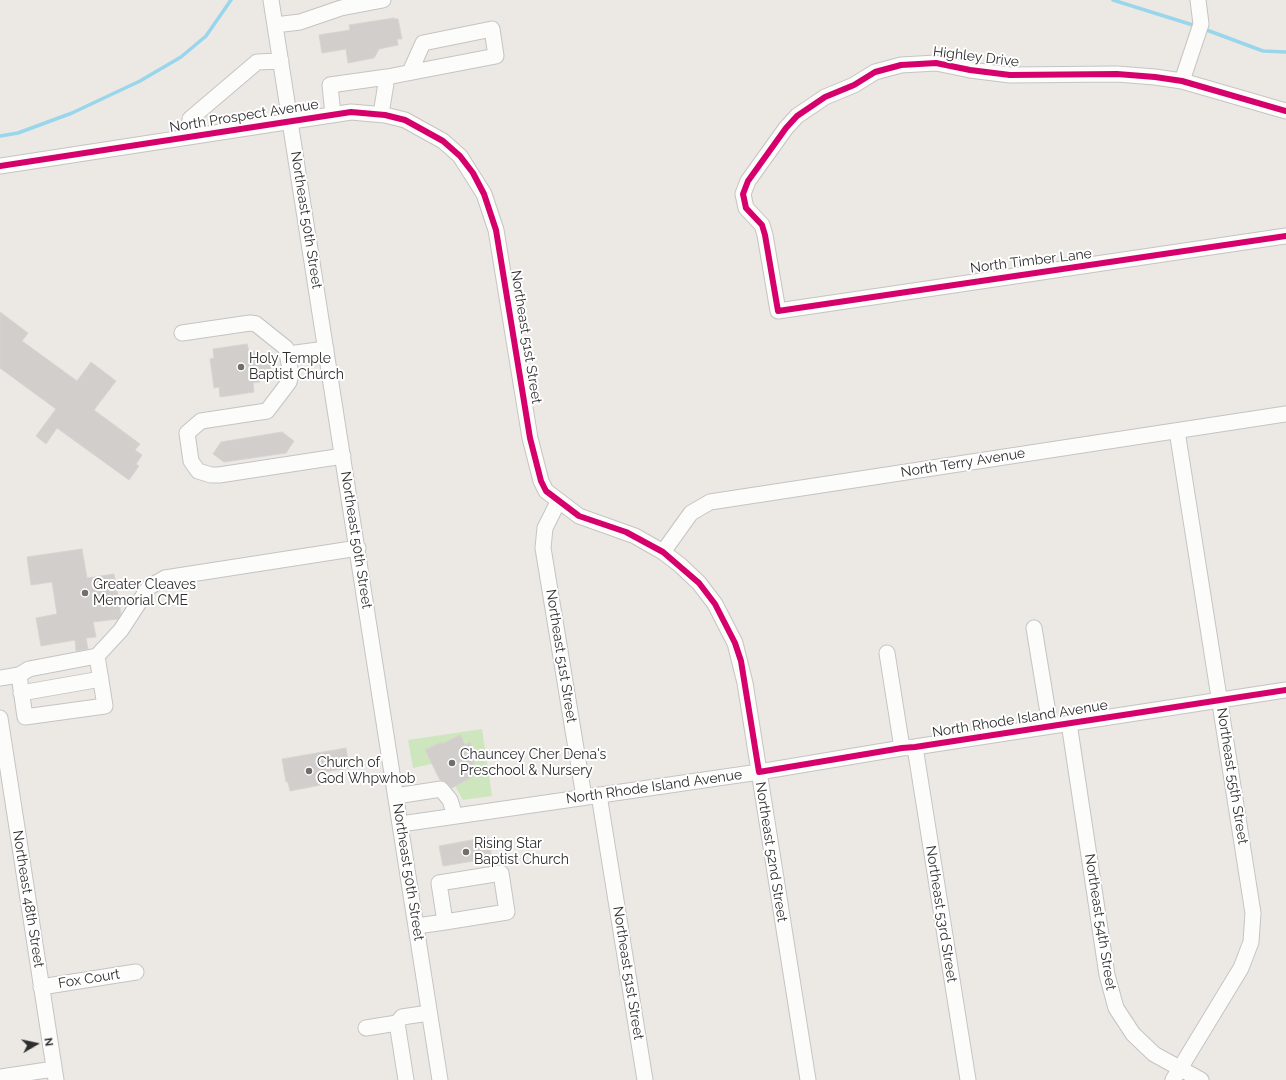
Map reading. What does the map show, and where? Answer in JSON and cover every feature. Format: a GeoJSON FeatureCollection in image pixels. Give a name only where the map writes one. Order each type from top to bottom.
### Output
{"type":"FeatureCollection","features":[{"type":"Feature","properties":{"kind":"street","name":"Northeast 50th Street"},"geometry":{"type":"LineString","coordinates":[[271,0],[417,926],[438,1080]]}},
{"type":"Feature","properties":{"kind":"street"},"geometry":{"type":"LineString","coordinates":[[275,25],[300,22],[341,8],[383,0]]}},
{"type":"Feature","properties":{"kind":"street"},"geometry":{"type":"LineString","coordinates":[[1182,81],[1201,24],[1198,0]]}},
{"type":"Feature","properties":{"kind":"street"},"geometry":{"type":"LineString","coordinates":[[334,115],[330,85],[387,77],[496,56],[492,29],[423,43],[410,72]]}},
{"type":"Feature","properties":{"kind":"street"},"geometry":{"type":"LineString","coordinates":[[191,136],[190,119],[257,62],[281,61]]}},
{"type":"Feature","properties":{"kind":"street","name":"Highley Drive"},"geometry":{"type":"LineString","coordinates":[[778,311],[764,230],[762,225],[746,208],[744,201],[743,194],[748,181],[786,128],[797,116],[825,97],[854,85],[874,72],[889,67],[936,63],[970,70],[1010,75],[1117,74],[1182,81],[1286,111]]}},
{"type":"Feature","properties":{"kind":"street"},"geometry":{"type":"LineString","coordinates":[[381,114],[387,77]]}},
{"type":"Feature","properties":{"kind":"street","name":"North Prospect Avenue"},"geometry":{"type":"LineString","coordinates":[[0,166],[291,120],[352,112],[381,114],[405,120],[443,141],[460,156],[472,173]]}},
{"type":"Feature","properties":{"kind":"street","name":"Northeast 51st Street"},"geometry":{"type":"LineString","coordinates":[[472,173],[484,194],[496,230],[530,438],[541,481],[546,491],[558,502],[545,528],[544,548],[584,797]]}},
{"type":"Feature","properties":{"kind":"street","name":"North Timber Lane"},"geometry":{"type":"LineString","coordinates":[[778,311],[1286,236]]}},
{"type":"Feature","properties":{"kind":"street"},"geometry":{"type":"LineString","coordinates":[[182,333],[253,323],[283,345],[288,354],[291,378],[267,411],[201,421],[187,433],[191,461],[203,474],[219,475],[343,456]]}},
{"type":"Feature","properties":{"kind":"street"},"geometry":{"type":"LineString","coordinates":[[288,354],[326,349]]}},
{"type":"Feature","properties":{"kind":"street","name":"North Terry Avenue"},"geometry":{"type":"LineString","coordinates":[[663,552],[691,513],[710,502],[1286,414]]}},
{"type":"Feature","properties":{"kind":"street","name":"Northeast 55th Street"},"geometry":{"type":"LineString","coordinates":[[1177,431],[1250,893],[1253,929],[1251,942],[1241,968],[1177,1074]]}},
{"type":"Feature","properties":{"kind":"street","name":"Northeast 52nd Street"},"geometry":{"type":"LineString","coordinates":[[558,502],[579,516],[630,534],[663,552],[699,583],[715,604],[735,643],[745,683],[808,1080]]}},
{"type":"Feature","properties":{"kind":"street"},"geometry":{"type":"LineString","coordinates":[[0,678],[18,675],[29,669],[97,656],[121,630],[149,587],[165,578],[358,548]]}},
{"type":"Feature","properties":{"kind":"street"},"geometry":{"type":"LineString","coordinates":[[1034,628],[1050,725]]}},
{"type":"Feature","properties":{"kind":"street","name":"Northeast 53rd Street"},"geometry":{"type":"LineString","coordinates":[[887,653],[908,748],[968,1080]]}},
{"type":"Feature","properties":{"kind":"street"},"geometry":{"type":"LineString","coordinates":[[18,675],[25,718],[105,706],[97,656]]}},
{"type":"Feature","properties":{"kind":"street"},"geometry":{"type":"LineString","coordinates":[[21,692],[101,679]]}},
{"type":"Feature","properties":{"kind":"street","name":"North Rhode Island Avenue"},"geometry":{"type":"LineString","coordinates":[[401,824],[599,794],[759,772],[1069,722],[1286,690]]}},
{"type":"Feature","properties":{"kind":"street","name":"Northeast 48th Street"},"geometry":{"type":"LineString","coordinates":[[0,718],[55,1074]]}},
{"type":"Feature","properties":{"kind":"street","name":"Northeast 54th Street"},"geometry":{"type":"LineString","coordinates":[[1069,722],[1108,975],[1116,1008],[1133,1034],[1177,1074],[1201,1080]]}},
{"type":"Feature","properties":{"kind":"street"},"geometry":{"type":"LineString","coordinates":[[396,796],[441,789],[450,800],[455,816]]}},
{"type":"Feature","properties":{"kind":"street","name":"Northeast 51st Street"},"geometry":{"type":"LineString","coordinates":[[599,794],[645,1080]]}},
{"type":"Feature","properties":{"kind":"street"},"geometry":{"type":"LineString","coordinates":[[417,926],[445,922],[507,912],[501,873],[439,883],[445,922]]}},
{"type":"Feature","properties":{"kind":"street","name":"Fox Court"},"geometry":{"type":"LineString","coordinates":[[41,987],[136,972]]}},
{"type":"Feature","properties":{"kind":"street"},"geometry":{"type":"LineString","coordinates":[[366,1028],[397,1023],[402,1017],[429,1013]]}},
{"type":"Feature","properties":{"kind":"street"},"geometry":{"type":"LineString","coordinates":[[397,1023],[406,1080]]}},
{"type":"Feature","properties":{"kind":"street"},"geometry":{"type":"LineString","coordinates":[[0,1077],[55,1074]]}},
{"type":"Feature","properties":{"kind":"green space"},"geometry":{"type":"Polygon","coordinates":[[[482,729],[492,796],[463,800],[454,784],[479,773],[473,762],[479,759],[470,742],[465,745],[450,740],[442,744],[441,742],[425,750],[432,762],[431,764],[413,768],[408,740],[482,729]]]}},
{"type":"Feature","properties":{"kind":"building"},"geometry":{"type":"Polygon","coordinates":[[[394,18],[398,19],[402,39],[397,39],[398,45],[379,49],[374,58],[348,63],[346,49],[322,53],[319,35],[350,30],[349,25],[394,18]]]}},
{"type":"Feature","properties":{"kind":"building"},"geometry":{"type":"Polygon","coordinates":[[[0,312],[28,333],[22,341],[77,381],[91,362],[116,381],[94,410],[140,444],[135,450],[142,455],[136,464],[139,466],[129,480],[57,428],[46,444],[36,436],[56,409],[0,368],[0,312]]]}},
{"type":"Feature","properties":{"kind":"building","name":"Holy Temple Baptist Church"},"geometry":{"type":"Polygon","coordinates":[[[247,344],[249,352],[255,351],[256,357],[269,355],[271,375],[259,377],[260,382],[253,383],[254,392],[220,397],[219,387],[214,388],[210,359],[214,358],[213,349],[247,344]]]}},
{"type":"Feature","properties":{"kind":"building"},"geometry":{"type":"Polygon","coordinates":[[[282,432],[294,441],[286,453],[224,462],[213,454],[221,442],[282,432]]]}},
{"type":"Feature","properties":{"kind":"building"},"geometry":{"type":"Polygon","coordinates":[[[82,549],[87,578],[114,574],[121,614],[118,619],[93,622],[96,637],[86,638],[88,649],[76,651],[75,640],[41,646],[36,618],[57,614],[52,582],[31,585],[27,557],[82,549]]]}},
{"type":"Feature","properties":{"kind":"building","name":"Chauncey Cher Dena's Preschool & Nursery"},"geometry":{"type":"Polygon","coordinates":[[[460,735],[465,745],[470,742],[479,759],[473,762],[479,773],[452,788],[445,781],[440,780],[425,750],[460,735]]]}},
{"type":"Feature","properties":{"kind":"building","name":"Church of God Whpwhob"},"geometry":{"type":"Polygon","coordinates":[[[346,748],[349,768],[319,773],[321,785],[290,791],[288,782],[286,782],[282,759],[346,748]]]}},
{"type":"Feature","properties":{"kind":"building","name":"Rising Star Baptist Church"},"geometry":{"type":"Polygon","coordinates":[[[488,837],[492,858],[443,866],[439,846],[488,837]]]}},
{"type":"Feature","properties":{"kind":"waterway"},"geometry":{"type":"LineString","coordinates":[[0,136],[18,133],[72,113],[140,81],[181,57],[206,36],[231,0]]}},
{"type":"Feature","properties":{"kind":"waterway"},"geometry":{"type":"LineString","coordinates":[[1113,0],[1196,26]]}},
{"type":"Feature","properties":{"kind":"waterway"},"geometry":{"type":"LineString","coordinates":[[1204,29],[1263,51],[1286,52]]}},
{"type":"Feature","properties":{"kind":"cycle path"},"geometry":{"type":"LineString","coordinates":[[1286,111],[1182,81],[1155,77],[1117,74],[1010,75],[970,70],[936,63],[901,65],[875,72],[854,85],[825,97],[797,116],[786,128],[748,181],[743,194],[746,208],[762,225],[765,235],[778,311],[1286,236]]}},
{"type":"Feature","properties":{"kind":"cycle path"},"geometry":{"type":"LineString","coordinates":[[0,166],[351,112],[385,115],[405,120],[443,141],[460,156],[473,173],[484,194],[496,230],[530,438],[541,481],[546,491],[579,516],[626,532],[663,552],[699,583],[715,604],[735,643],[741,661],[759,772],[902,748],[1286,690]]}},
{"type":"Feature","properties":{"kind":"place","name":"Holy Temple Baptist Church"},"geometry":{"type":"Point","coordinates":[241,367]}},
{"type":"Feature","properties":{"kind":"place","name":"Greater Cleaves Memorial CME"},"geometry":{"type":"Point","coordinates":[85,593]}},
{"type":"Feature","properties":{"kind":"place","name":"Chauncey Cher Dena's Preschool & Nursery"},"geometry":{"type":"Point","coordinates":[452,763]}},
{"type":"Feature","properties":{"kind":"place","name":"Church of God Whpwhob"},"geometry":{"type":"Point","coordinates":[309,771]}},
{"type":"Feature","properties":{"kind":"place","name":"Rising Star Baptist Church"},"geometry":{"type":"Point","coordinates":[466,852]}}]}
